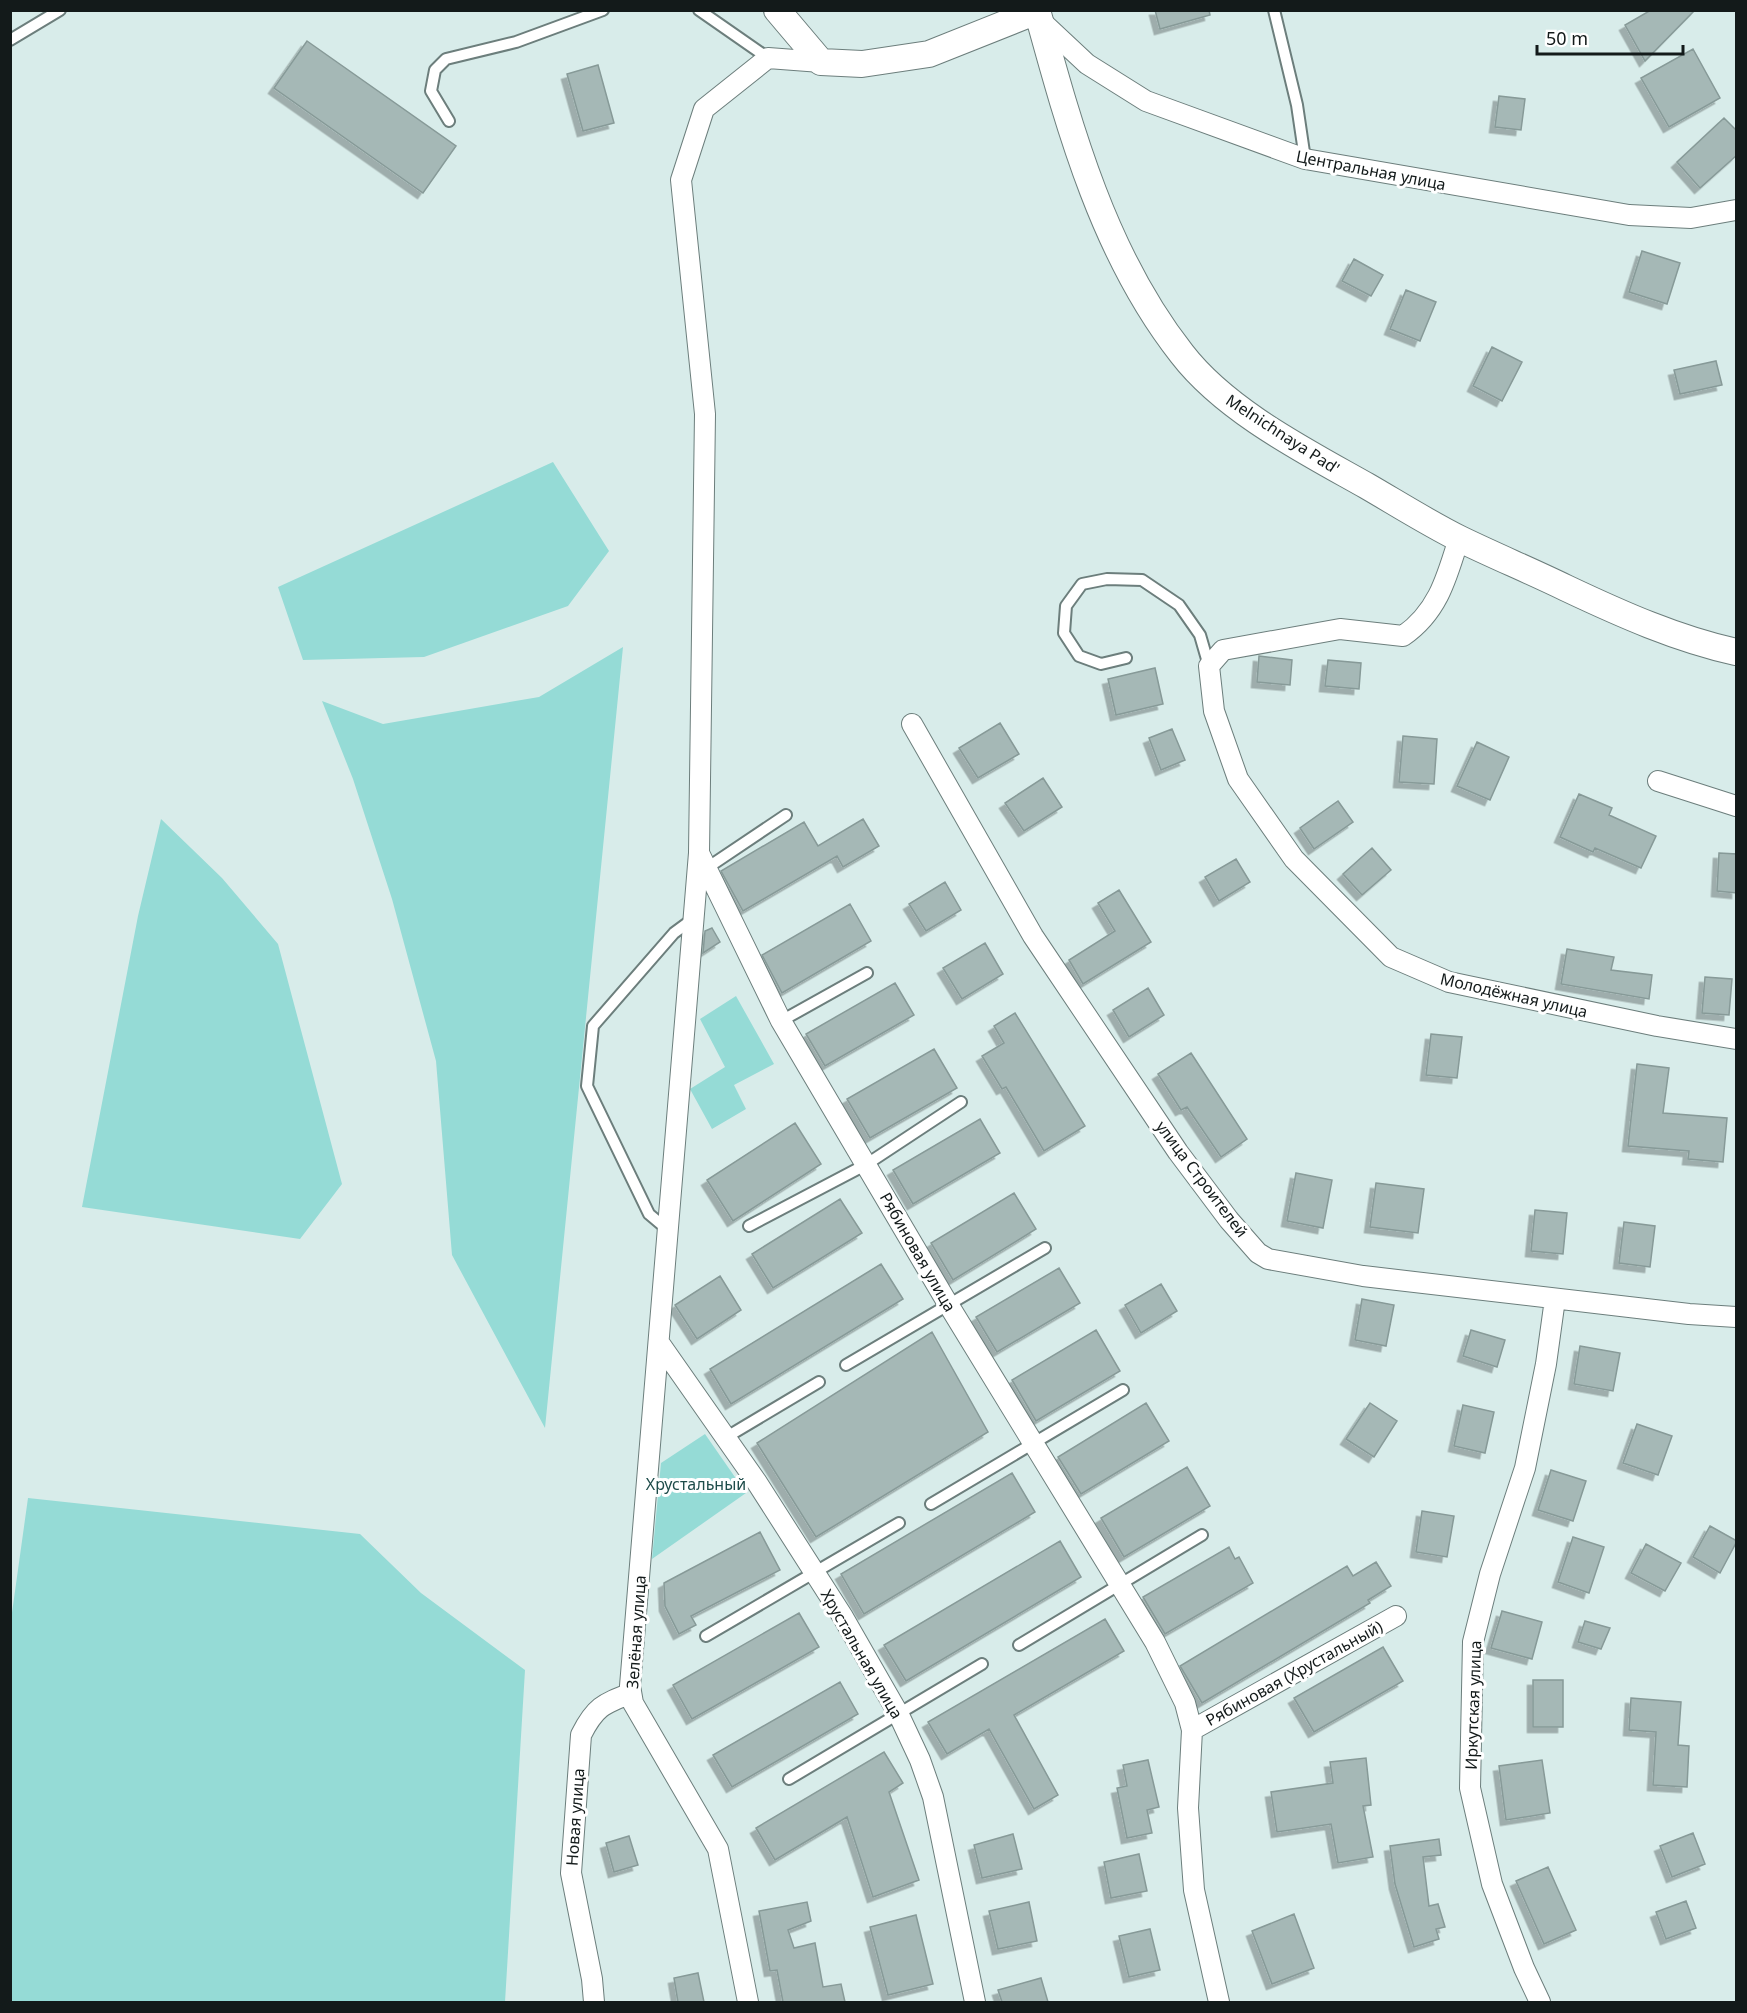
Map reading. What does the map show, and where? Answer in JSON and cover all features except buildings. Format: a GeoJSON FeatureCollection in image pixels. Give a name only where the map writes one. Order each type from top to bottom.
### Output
{"type":"FeatureCollection","features":[{"type":"Feature","properties":{"kind":"street"},"geometry":{"type":"LineString","coordinates":[[777,10],[821,62]]}},
{"type":"Feature","properties":{"kind":"street"},"geometry":{"type":"LineString","coordinates":[[768,58],[862,64],[929,54],[1038,14]]}},
{"type":"Feature","properties":{"kind":"street","name":"Центральная улица"},"geometry":{"type":"LineString","coordinates":[[1038,14],[1087,64],[1146,101],[1305,159],[1629,215],[1691,218],[1737,210]]}},
{"type":"Feature","properties":{"kind":"street","name":"Melnichnaya Pad'"},"geometry":{"type":"LineString","coordinates":[[1038,14],[1096,199],[1127,268],[1150,309],[1183,356],[1216,389],[1267,426],[1459,538],[1632,618],[1708,646],[1737,652]]}},
{"type":"Feature","properties":{"kind":"street","name":"Зелёная улица"},"geometry":{"type":"LineString","coordinates":[[748,2002],[718,1849],[633,1702],[631,1693],[693,919],[703,860],[705,414],[681,180],[704,110],[768,58]]}},
{"type":"Feature","properties":{"kind":"street"},"geometry":{"type":"LineString","coordinates":[[1209,666],[1223,650],[1340,628],[1403,636],[1420,624],[1434,605],[1459,538]]}},
{"type":"Feature","properties":{"kind":"street","name":"Молодёжная улица"},"geometry":{"type":"LineString","coordinates":[[1209,666],[1214,711],[1238,779],[1294,860],[1390,957],[1449,982],[1657,1026],[1737,1039]]}},
{"type":"Feature","properties":{"kind":"street","name":"улица Строителей"},"geometry":{"type":"LineString","coordinates":[[912,724],[1033,936],[1178,1152],[1228,1220],[1258,1253],[1268,1259],[1364,1276],[1689,1314],[1737,1317]]}},
{"type":"Feature","properties":{"kind":"street"},"geometry":{"type":"LineString","coordinates":[[1658,782],[1737,806]]}},
{"type":"Feature","properties":{"kind":"street","name":"Рябиновая улица"},"geometry":{"type":"LineString","coordinates":[[703,860],[737,936],[781,1022],[948,1304],[1155,1642],[1185,1703],[1192,1730],[1188,1808],[1194,1890],[1219,2002]]}},
{"type":"Feature","properties":{"kind":"street","name":"Иркутская улица"},"geometry":{"type":"LineString","coordinates":[[1540,2002],[1524,1968],[1492,1884],[1470,1788],[1473,1642],[1490,1574],[1525,1468],[1546,1364],[1555,1299]]}},
{"type":"Feature","properties":{"kind":"street","name":"Хрустальная улица"},"geometry":{"type":"LineString","coordinates":[[660,1344],[726,1438],[815,1574],[898,1713],[920,1760],[933,1797],[975,2002]]}},
{"type":"Feature","properties":{"kind":"street","name":"Рябиновая (Хрустальный)"},"geometry":{"type":"LineString","coordinates":[[1192,1730],[1396,1616]]}},
{"type":"Feature","properties":{"kind":"street","name":"Новая улица"},"geometry":{"type":"LineString","coordinates":[[594,2002],[592,1978],[571,1873],[582,1735],[590,1716],[602,1704],[631,1693]]}},
{"type":"Feature","properties":{"kind":"lane"},"geometry":{"type":"LineString","coordinates":[[10,40],[60,10]]}},
{"type":"Feature","properties":{"kind":"lane"},"geometry":{"type":"LineString","coordinates":[[449,121],[431,91],[435,70],[446,59],[516,42],[603,10]]}},
{"type":"Feature","properties":{"kind":"lane"},"geometry":{"type":"LineString","coordinates":[[699,10],[768,58]]}},
{"type":"Feature","properties":{"kind":"lane"},"geometry":{"type":"LineString","coordinates":[[1274,10],[1297,105],[1305,159]]}},
{"type":"Feature","properties":{"kind":"lane"},"geometry":{"type":"LineString","coordinates":[[1126,658],[1101,664],[1079,656],[1064,633],[1066,606],[1082,584],[1107,579],[1142,580],[1179,605],[1200,635],[1209,666]]}},
{"type":"Feature","properties":{"kind":"lane"},"geometry":{"type":"LineString","coordinates":[[703,860],[786,815]]}},
{"type":"Feature","properties":{"kind":"lane"},"geometry":{"type":"LineString","coordinates":[[668,1230],[649,1214],[587,1086],[594,1026],[674,933],[693,919]]}},
{"type":"Feature","properties":{"kind":"lane"},"geometry":{"type":"LineString","coordinates":[[781,1022],[867,973]]}},
{"type":"Feature","properties":{"kind":"lane"},"geometry":{"type":"LineString","coordinates":[[749,1226],[867,1164],[961,1102]]}},
{"type":"Feature","properties":{"kind":"lane"},"geometry":{"type":"LineString","coordinates":[[846,1365],[1045,1248]]}},
{"type":"Feature","properties":{"kind":"lane"},"geometry":{"type":"LineString","coordinates":[[726,1438],[819,1382]]}},
{"type":"Feature","properties":{"kind":"lane"},"geometry":{"type":"LineString","coordinates":[[931,1504],[1123,1390]]}},
{"type":"Feature","properties":{"kind":"lane"},"geometry":{"type":"LineString","coordinates":[[706,1636],[899,1523]]}},
{"type":"Feature","properties":{"kind":"lane"},"geometry":{"type":"LineString","coordinates":[[1019,1645],[1202,1535]]}},
{"type":"Feature","properties":{"kind":"lane"},"geometry":{"type":"LineString","coordinates":[[789,1779],[982,1664]]}},
{"type":"Feature","properties":{"kind":"green space"},"geometry":{"type":"Polygon","coordinates":[[[553,462],[609,551],[568,606],[424,657],[303,660],[278,587],[553,462]]]}},
{"type":"Feature","properties":{"kind":"green space"},"geometry":{"type":"Polygon","coordinates":[[[623,647],[545,1428],[452,1255],[436,1061],[392,899],[353,779],[322,701],[383,724],[539,697],[623,647]]]}},
{"type":"Feature","properties":{"kind":"green space"},"geometry":{"type":"Polygon","coordinates":[[[161,819],[222,878],[278,944],[342,1184],[300,1239],[82,1207],[138,916],[161,819]]]}},
{"type":"Feature","properties":{"kind":"green space"},"geometry":{"type":"Polygon","coordinates":[[[736,996],[774,1064],[734,1085],[746,1109],[712,1129],[690,1089],[725,1067],[700,1019],[736,996]]]}},
{"type":"Feature","properties":{"kind":"green space","name":"Хрустальный"},"geometry":{"type":"Polygon","coordinates":[[[705,1434],[746,1493],[652,1559],[661,1463],[705,1434]]]}},
{"type":"Feature","properties":{"kind":"green space"},"geometry":{"type":"Polygon","coordinates":[[[28,1498],[360,1534],[421,1593],[525,1670],[505,2002],[11,2002],[10,1627],[28,1498]]]}}]}
